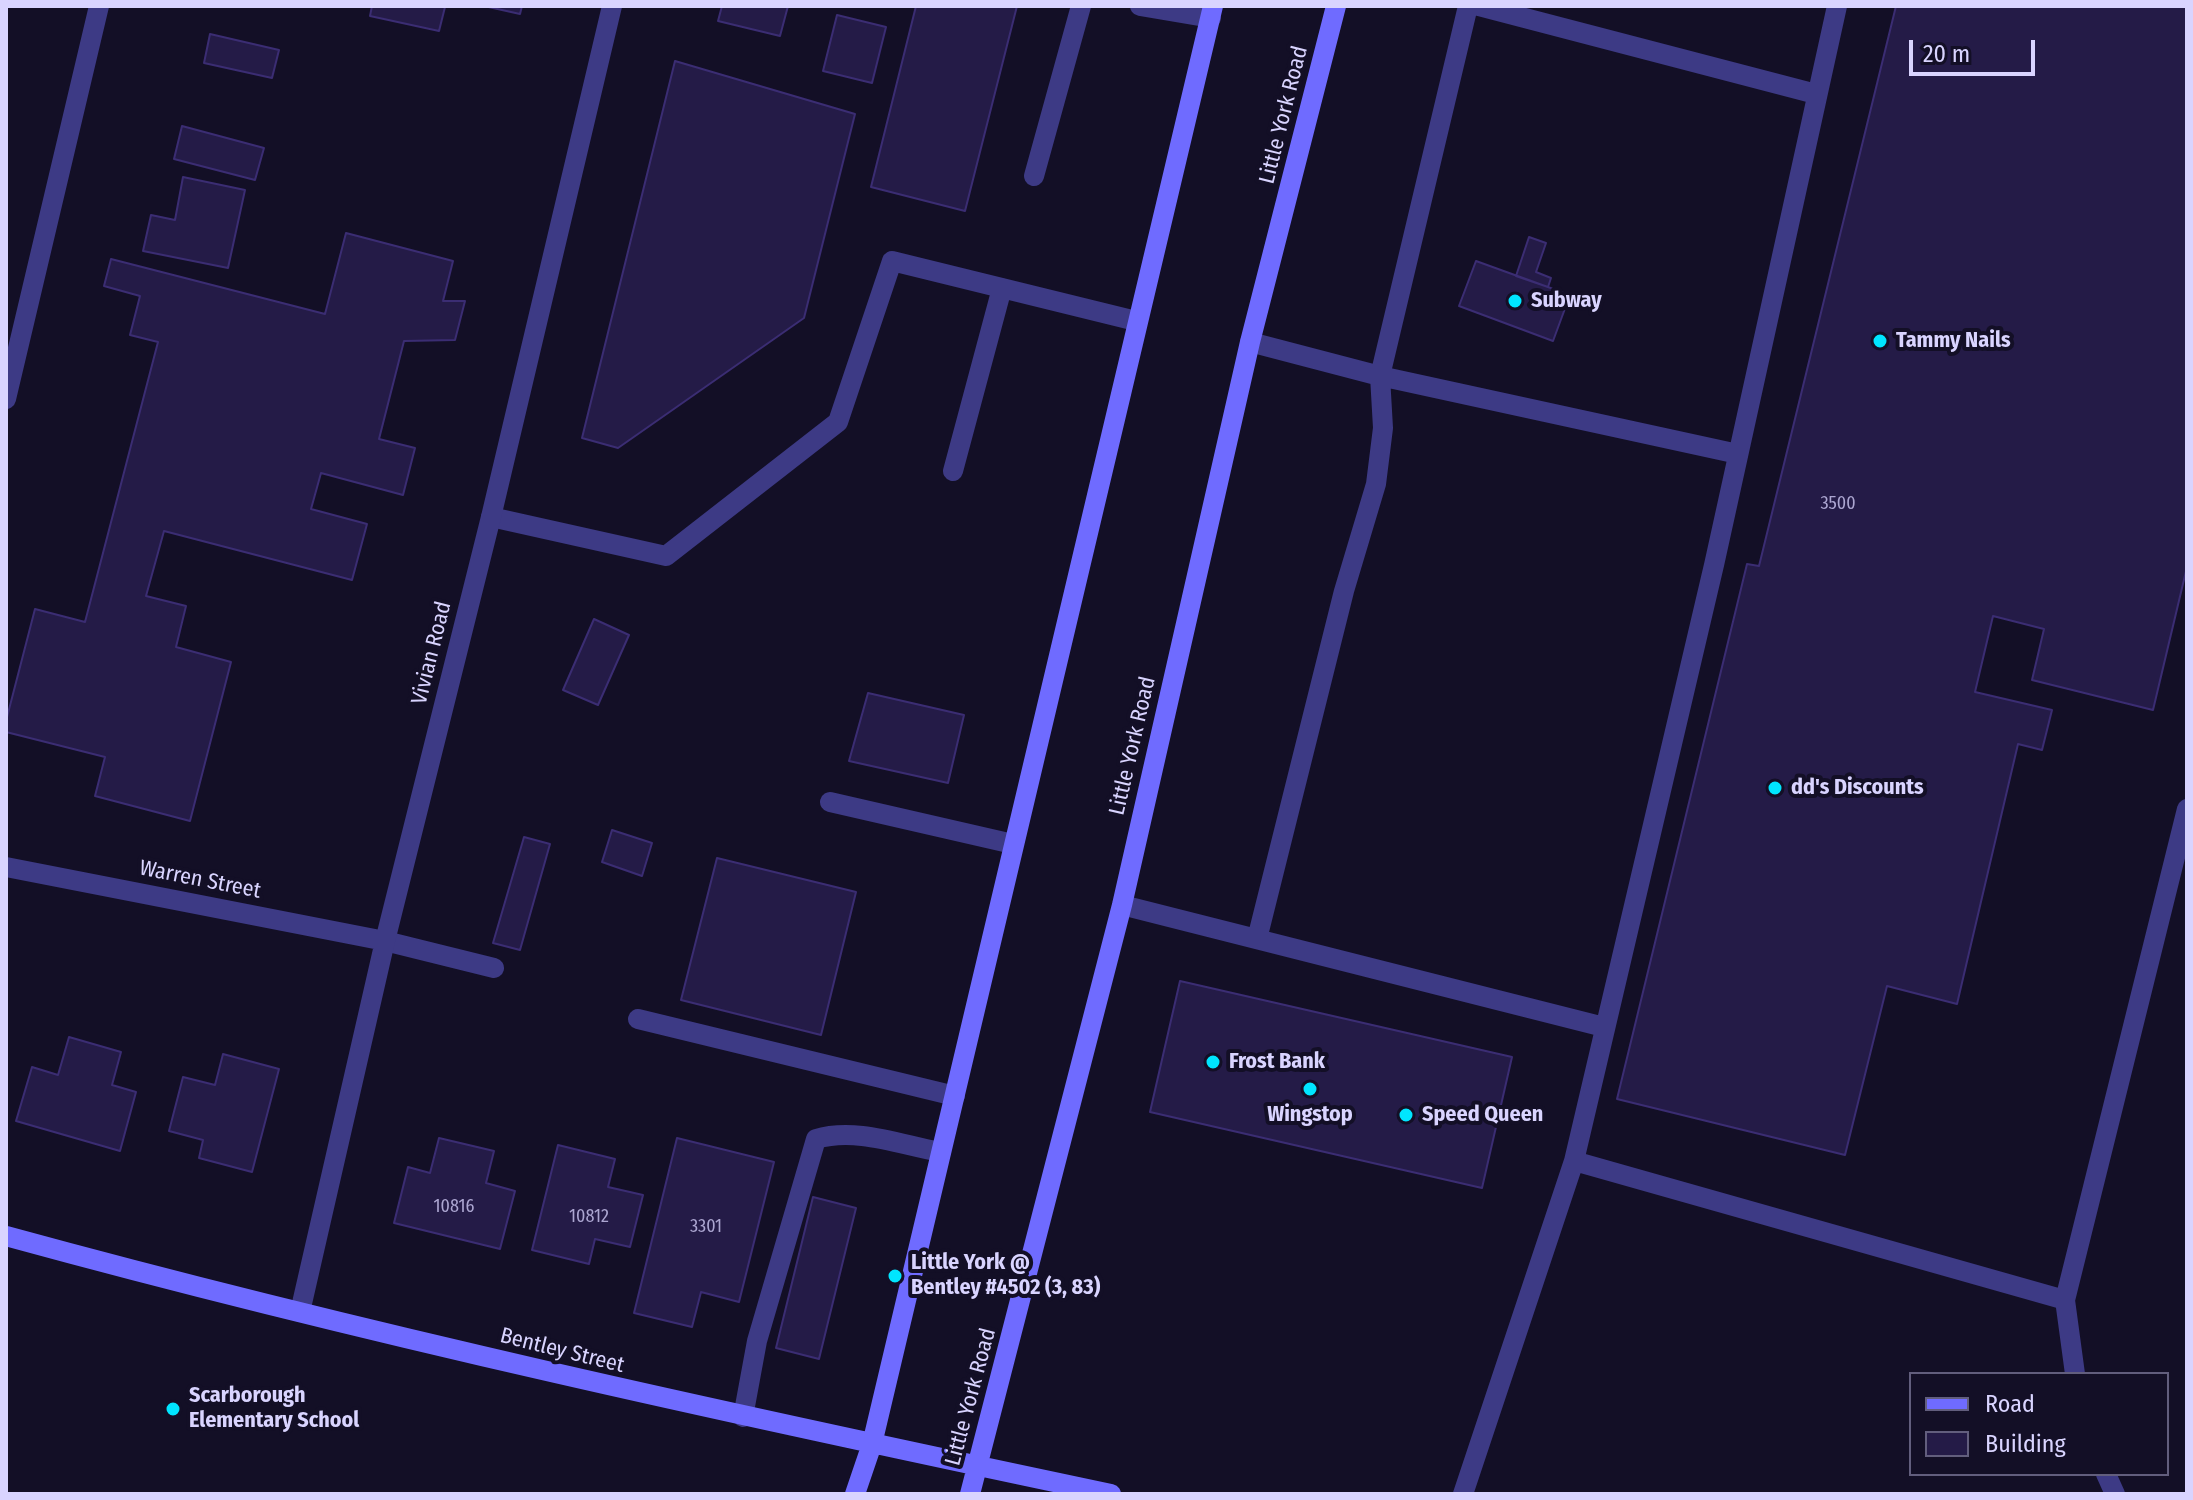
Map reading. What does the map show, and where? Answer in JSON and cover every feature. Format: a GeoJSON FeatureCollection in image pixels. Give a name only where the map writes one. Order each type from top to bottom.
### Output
{"type":"FeatureCollection","features":[{"type":"Feature","properties":{"kind":"main road","name":"Little York Road"},"geometry":{"type":"LineString","coordinates":[[970,1494],[1122,905],[1250,342],[1336,6]]}},
{"type":"Feature","properties":{"kind":"main road"},"geometry":{"type":"LineString","coordinates":[[855,1494],[872,1444],[1136,321],[1212,12]]}},
{"type":"Feature","properties":{"kind":"main road","name":"Bentley Street"},"geometry":{"type":"LineString","coordinates":[[6,1236],[300,1312],[743,1417],[1102,1493]]}},
{"type":"Feature","properties":{"kind":"street"},"geometry":{"type":"LineString","coordinates":[[6,399],[99,6]]}},
{"type":"Feature","properties":{"kind":"street","name":"Vivian Road"},"geometry":{"type":"LineString","coordinates":[[300,1312],[385,941],[491,517],[612,6]]}},
{"type":"Feature","properties":{"kind":"street"},"geometry":{"type":"LineString","coordinates":[[1034,176],[1081,6]]}},
{"type":"Feature","properties":{"kind":"street"},"geometry":{"type":"LineString","coordinates":[[1140,6],[1212,12]]}},
{"type":"Feature","properties":{"kind":"street"},"geometry":{"type":"LineString","coordinates":[[1257,939],[1344,591],[1376,484],[1383,428],[1380,376],[1468,6]]}},
{"type":"Feature","properties":{"kind":"street"},"geometry":{"type":"LineString","coordinates":[[1479,6],[1816,94]]}},
{"type":"Feature","properties":{"kind":"street"},"geometry":{"type":"LineString","coordinates":[[1463,1494],[1574,1161],[1738,454],[1837,6]]}},
{"type":"Feature","properties":{"kind":"street"},"geometry":{"type":"LineString","coordinates":[[491,517],[666,556],[838,422],[892,261],[1136,321]]}},
{"type":"Feature","properties":{"kind":"street"},"geometry":{"type":"LineString","coordinates":[[953,471],[1002,288]]}},
{"type":"Feature","properties":{"kind":"street"},"geometry":{"type":"LineString","coordinates":[[1250,342],[1380,376],[1738,454]]}},
{"type":"Feature","properties":{"kind":"street"},"geometry":{"type":"LineString","coordinates":[[830,802],[1013,844]]}},
{"type":"Feature","properties":{"kind":"street"},"geometry":{"type":"LineString","coordinates":[[2075,1372],[2065,1300],[2187,809]]}},
{"type":"Feature","properties":{"kind":"street","name":"Warren Street"},"geometry":{"type":"LineString","coordinates":[[6,867],[385,941],[494,968]]}},
{"type":"Feature","properties":{"kind":"street"},"geometry":{"type":"LineString","coordinates":[[1122,905],[1604,1027]]}},
{"type":"Feature","properties":{"kind":"street"},"geometry":{"type":"LineString","coordinates":[[638,1019],[955,1096]]}},
{"type":"Feature","properties":{"kind":"street"},"geometry":{"type":"LineString","coordinates":[[743,1417],[757,1341],[816,1139],[832,1134],[868,1137],[941,1152]]}},
{"type":"Feature","properties":{"kind":"street"},"geometry":{"type":"LineString","coordinates":[[1574,1161],[2065,1300]]}},
{"type":"Feature","properties":{"kind":"building"},"geometry":{"type":"Polygon","coordinates":[[[372,6],[445,7],[439,31],[370,16],[372,6]]]}},
{"type":"Feature","properties":{"kind":"building"},"geometry":{"type":"Polygon","coordinates":[[[484,6],[522,6],[520,14],[484,6]]]}},
{"type":"Feature","properties":{"kind":"building"},"geometry":{"type":"Polygon","coordinates":[[[722,6],[788,6],[780,36],[718,21],[722,6]]]}},
{"type":"Feature","properties":{"kind":"building"},"geometry":{"type":"Polygon","coordinates":[[[916,6],[1017,6],[965,211],[871,187],[916,6]]]}},
{"type":"Feature","properties":{"kind":"building"},"geometry":{"type":"Polygon","coordinates":[[[1896,6],[2187,6],[2187,567],[2153,710],[2032,680],[2044,629],[1993,616],[1975,692],[2052,710],[2042,750],[2018,744],[1957,1004],[1887,986],[1845,1155],[1617,1099],[1747,564],[1759,566],[1896,6]]]}},
{"type":"Feature","properties":{"kind":"building"},"geometry":{"type":"Polygon","coordinates":[[[837,15],[886,27],[872,83],[823,71],[837,15]]]}},
{"type":"Feature","properties":{"kind":"building"},"geometry":{"type":"Polygon","coordinates":[[[210,34],[279,50],[272,78],[204,63],[210,34]]]}},
{"type":"Feature","properties":{"kind":"building"},"geometry":{"type":"Polygon","coordinates":[[[675,61],[855,114],[804,318],[618,448],[582,438],[675,61]]]}},
{"type":"Feature","properties":{"kind":"building"},"geometry":{"type":"Polygon","coordinates":[[[182,126],[264,148],[255,180],[174,159],[182,126]]]}},
{"type":"Feature","properties":{"kind":"building"},"geometry":{"type":"Polygon","coordinates":[[[183,177],[245,190],[228,268],[143,251],[151,215],[175,220],[183,177]]]}},
{"type":"Feature","properties":{"kind":"building"},"geometry":{"type":"Polygon","coordinates":[[[346,233],[453,261],[443,301],[465,301],[455,340],[404,341],[379,439],[415,448],[403,495],[321,473],[311,509],[367,524],[352,580],[164,531],[146,596],[186,606],[176,647],[231,662],[190,821],[95,796],[105,757],[6,732],[6,721],[35,609],[85,622],[158,342],[130,335],[140,296],[104,286],[111,259],[325,314],[346,233]]]}},
{"type":"Feature","properties":{"kind":"building"},"geometry":{"type":"Polygon","coordinates":[[[1529,237],[1546,243],[1536,272],[1551,278],[1548,287],[1516,276],[1529,237]]]}},
{"type":"Feature","properties":{"kind":"building","name":"Subway"},"geometry":{"type":"Polygon","coordinates":[[[1476,261],[1570,295],[1553,341],[1459,306],[1476,261]]]}},
{"type":"Feature","properties":{"kind":"building"},"geometry":{"type":"Polygon","coordinates":[[[594,619],[629,635],[598,705],[563,690],[594,619]]]}},
{"type":"Feature","properties":{"kind":"building"},"geometry":{"type":"Polygon","coordinates":[[[868,693],[964,715],[948,783],[849,761],[868,693]]]}},
{"type":"Feature","properties":{"kind":"building"},"geometry":{"type":"Polygon","coordinates":[[[612,830],[652,843],[642,876],[602,862],[612,830]]]}},
{"type":"Feature","properties":{"kind":"building"},"geometry":{"type":"Polygon","coordinates":[[[524,837],[550,844],[520,950],[493,943],[524,837]]]}},
{"type":"Feature","properties":{"kind":"building"},"geometry":{"type":"Polygon","coordinates":[[[717,858],[856,892],[821,1035],[681,1000],[717,858]]]}},
{"type":"Feature","properties":{"kind":"building"},"geometry":{"type":"Polygon","coordinates":[[[1180,981],[1512,1057],[1482,1188],[1150,1112],[1180,981]]]}},
{"type":"Feature","properties":{"kind":"building"},"geometry":{"type":"Polygon","coordinates":[[[69,1037],[121,1052],[112,1085],[136,1092],[120,1151],[16,1121],[32,1067],[58,1075],[69,1037]]]}},
{"type":"Feature","properties":{"kind":"building"},"geometry":{"type":"Polygon","coordinates":[[[223,1054],[279,1069],[252,1172],[199,1158],[203,1140],[169,1131],[183,1077],[215,1085],[223,1054]]]}},
{"type":"Feature","properties":{"kind":"building"},"geometry":{"type":"Polygon","coordinates":[[[439,1138],[494,1151],[486,1183],[515,1191],[500,1249],[394,1223],[408,1167],[430,1173],[439,1138]]]}},
{"type":"Feature","properties":{"kind":"building"},"geometry":{"type":"Polygon","coordinates":[[[677,1138],[774,1162],[739,1302],[701,1292],[692,1327],[634,1313],[677,1138]]]}},
{"type":"Feature","properties":{"kind":"building"},"geometry":{"type":"Polygon","coordinates":[[[558,1145],[615,1159],[608,1187],[643,1195],[630,1247],[595,1239],[589,1264],[532,1250],[558,1145]]]}},
{"type":"Feature","properties":{"kind":"building"},"geometry":{"type":"Polygon","coordinates":[[[813,1197],[856,1208],[819,1359],[776,1348],[813,1197]]]}},
{"type":"Feature","properties":{"kind":"place","name":"Subway"},"geometry":{"type":"Point","coordinates":[1515,301]}},
{"type":"Feature","properties":{"kind":"place","name":"Tammy Nails"},"geometry":{"type":"Point","coordinates":[1880,341]}},
{"type":"Feature","properties":{"kind":"place","name":"dd's Discounts"},"geometry":{"type":"Point","coordinates":[1775,788]}},
{"type":"Feature","properties":{"kind":"place","name":"Frost Bank"},"geometry":{"type":"Point","coordinates":[1213,1062]}},
{"type":"Feature","properties":{"kind":"place","name":"Wingstop"},"geometry":{"type":"Point","coordinates":[1310,1089]}},
{"type":"Feature","properties":{"kind":"place","name":"Speed Queen"},"geometry":{"type":"Point","coordinates":[1406,1115]}},
{"type":"Feature","properties":{"kind":"place","name":"Little York @ Bentley #4502 (3, 83)"},"geometry":{"type":"Point","coordinates":[895,1276]}},
{"type":"Feature","properties":{"kind":"place","name":"Scarborough Elementary School"},"geometry":{"type":"Point","coordinates":[173,1409]}}]}
